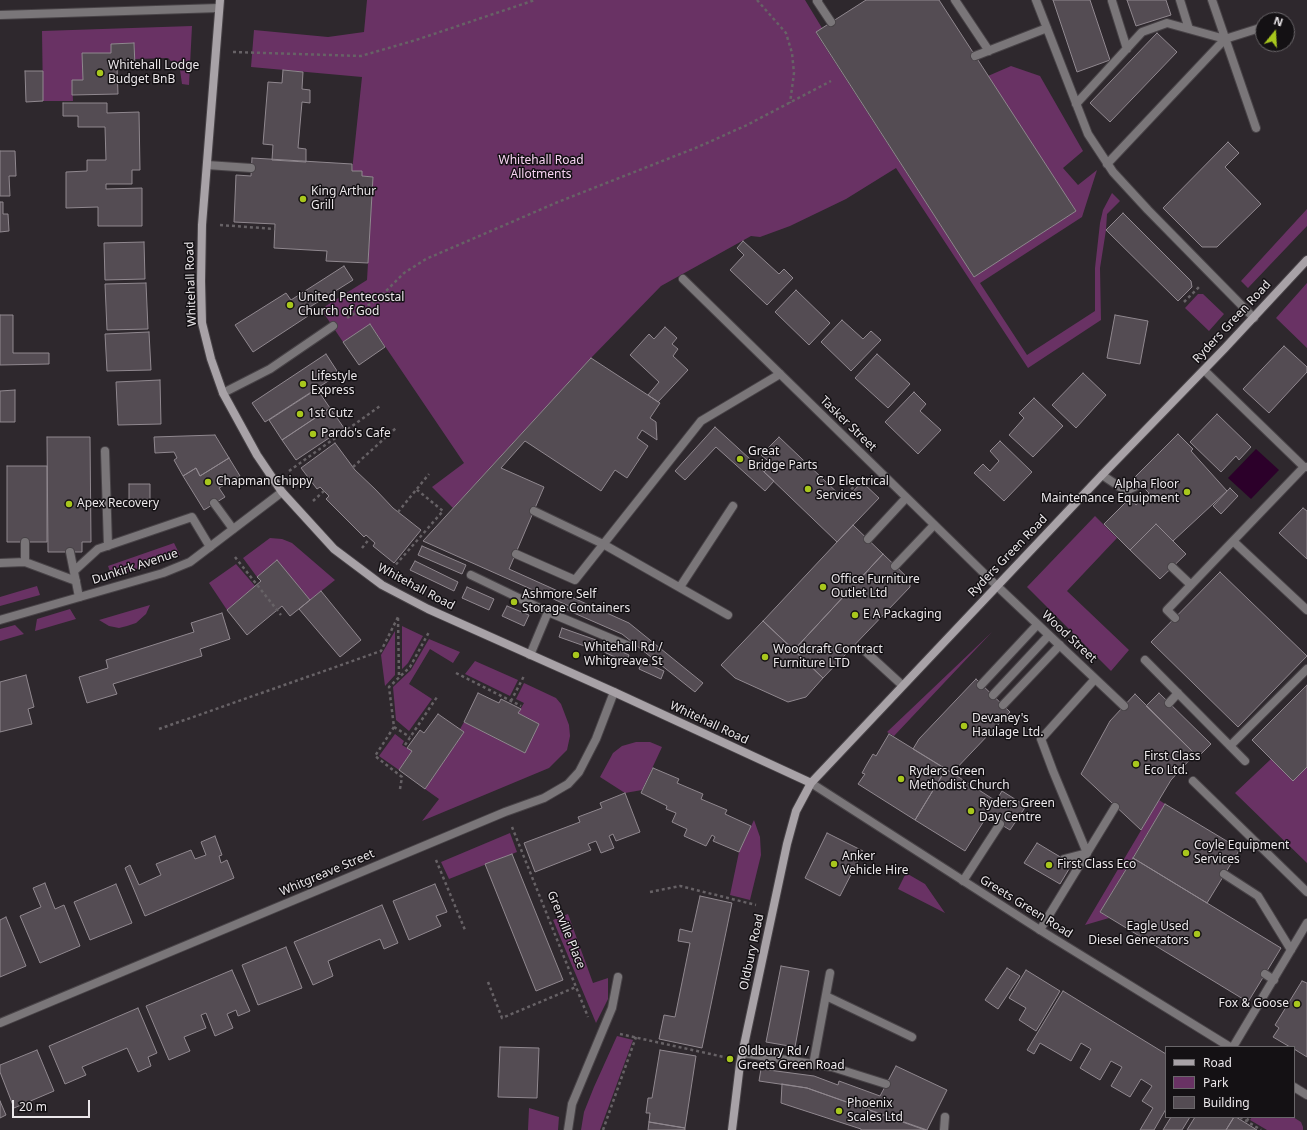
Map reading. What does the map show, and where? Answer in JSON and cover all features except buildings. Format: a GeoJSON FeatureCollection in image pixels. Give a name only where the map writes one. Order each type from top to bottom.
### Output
{"type":"FeatureCollection","features":[{"type":"Feature","properties":{"kind":"main road","name":"Whitehall Road"},"geometry":{"type":"LineString","coordinates":[[219,4],[202,225],[202,323],[211,359],[223,393],[257,455],[282,492],[334,549],[382,585],[428,609],[614,692],[811,783]]}},
{"type":"Feature","properties":{"kind":"main road","name":"Ryders Green Road"},"geometry":{"type":"LineString","coordinates":[[811,783],[996,586],[1254,318],[1307,260]]}},
{"type":"Feature","properties":{"kind":"main road","name":"Oldbury Road"},"geometry":{"type":"LineString","coordinates":[[732,1130],[742,1053],[787,844],[796,811],[811,783]]}},
{"type":"Feature","properties":{"kind":"street"},"geometry":{"type":"LineString","coordinates":[[818,0],[817,1],[831,22]]}},
{"type":"Feature","properties":{"kind":"street"},"geometry":{"type":"LineString","coordinates":[[955,0],[989,51]]}},
{"type":"Feature","properties":{"kind":"street"},"geometry":{"type":"LineString","coordinates":[[1036,0],[1088,134],[1107,164],[1148,210],[1254,318]]}},
{"type":"Feature","properties":{"kind":"street"},"geometry":{"type":"LineString","coordinates":[[1180,0],[1189,29]]}},
{"type":"Feature","properties":{"kind":"street"},"geometry":{"type":"LineString","coordinates":[[1212,0],[1256,128]]}},
{"type":"Feature","properties":{"kind":"street"},"geometry":{"type":"LineString","coordinates":[[1112,1],[1127,49]]}},
{"type":"Feature","properties":{"kind":"street"},"geometry":{"type":"LineString","coordinates":[[0,15],[219,4]]}},
{"type":"Feature","properties":{"kind":"street"},"geometry":{"type":"LineString","coordinates":[[1076,104],[1142,32],[1156,23],[1167,23],[1225,39]]}},
{"type":"Feature","properties":{"kind":"street"},"geometry":{"type":"LineString","coordinates":[[975,56],[1047,28]]}},
{"type":"Feature","properties":{"kind":"street"},"geometry":{"type":"LineString","coordinates":[[1107,164],[1225,39],[1255,30]]}},
{"type":"Feature","properties":{"kind":"street"},"geometry":{"type":"LineString","coordinates":[[207,164],[251,168]]}},
{"type":"Feature","properties":{"kind":"street","name":"Tasker Street"},"geometry":{"type":"LineString","coordinates":[[683,279],[996,586]]}},
{"type":"Feature","properties":{"kind":"street"},"geometry":{"type":"LineString","coordinates":[[223,393],[270,369],[333,326]]}},
{"type":"Feature","properties":{"kind":"street"},"geometry":{"type":"LineString","coordinates":[[1175,618],[1167,610],[1306,467],[1204,370]]}},
{"type":"Feature","properties":{"kind":"street"},"geometry":{"type":"LineString","coordinates":[[516,554],[575,580],[701,421],[780,374]]}},
{"type":"Feature","properties":{"kind":"street"},"geometry":{"type":"LineString","coordinates":[[104,451],[108,546]]}},
{"type":"Feature","properties":{"kind":"street"},"geometry":{"type":"LineString","coordinates":[[1102,475],[1126,490],[1141,484]]}},
{"type":"Feature","properties":{"kind":"street","name":"Dunkirk Avenue"},"geometry":{"type":"LineString","coordinates":[[0,620],[162,573],[190,562],[282,492]]}},
{"type":"Feature","properties":{"kind":"street"},"geometry":{"type":"LineString","coordinates":[[868,539],[906,498]]}},
{"type":"Feature","properties":{"kind":"street"},"geometry":{"type":"LineString","coordinates":[[214,503],[233,529]]}},
{"type":"Feature","properties":{"kind":"street"},"geometry":{"type":"LineString","coordinates":[[680,587],[733,506]]}},
{"type":"Feature","properties":{"kind":"street"},"geometry":{"type":"LineString","coordinates":[[534,511],[603,544],[728,615]]}},
{"type":"Feature","properties":{"kind":"street"},"geometry":{"type":"LineString","coordinates":[[74,571],[98,550],[192,517],[210,547]]}},
{"type":"Feature","properties":{"kind":"street"},"geometry":{"type":"LineString","coordinates":[[895,566],[934,525]]}},
{"type":"Feature","properties":{"kind":"street"},"geometry":{"type":"LineString","coordinates":[[1233,541],[1307,610]]}},
{"type":"Feature","properties":{"kind":"street"},"geometry":{"type":"LineString","coordinates":[[25,542],[25,562]]}},
{"type":"Feature","properties":{"kind":"street"},"geometry":{"type":"LineString","coordinates":[[70,552],[79,597]]}},
{"type":"Feature","properties":{"kind":"street"},"geometry":{"type":"LineString","coordinates":[[0,563],[25,562],[76,581]]}},
{"type":"Feature","properties":{"kind":"street"},"geometry":{"type":"LineString","coordinates":[[1172,567],[1191,586]]}},
{"type":"Feature","properties":{"kind":"street"},"geometry":{"type":"LineString","coordinates":[[470,575],[548,612],[630,646]]}},
{"type":"Feature","properties":{"kind":"street","name":"Wood Street"},"geometry":{"type":"LineString","coordinates":[[996,586],[1124,706]]}},
{"type":"Feature","properties":{"kind":"street"},"geometry":{"type":"LineString","coordinates":[[530,655],[548,612]]}},
{"type":"Feature","properties":{"kind":"street"},"geometry":{"type":"LineString","coordinates":[[982,685],[1038,625]]}},
{"type":"Feature","properties":{"kind":"street"},"geometry":{"type":"LineString","coordinates":[[993,695],[1049,635]]}},
{"type":"Feature","properties":{"kind":"street"},"geometry":{"type":"LineString","coordinates":[[1004,705],[1060,645]]}},
{"type":"Feature","properties":{"kind":"street"},"geometry":{"type":"LineString","coordinates":[[866,652],[902,685]]}},
{"type":"Feature","properties":{"kind":"street"},"geometry":{"type":"LineString","coordinates":[[1145,660],[1245,761]]}},
{"type":"Feature","properties":{"kind":"street"},"geometry":{"type":"LineString","coordinates":[[1230,746],[1250,721],[1307,669]]}},
{"type":"Feature","properties":{"kind":"street"},"geometry":{"type":"LineString","coordinates":[[1087,853],[1052,771],[1041,739],[1095,679]]}},
{"type":"Feature","properties":{"kind":"street","name":"Whitgreave Street"},"geometry":{"type":"LineString","coordinates":[[0,1023],[505,812],[544,798],[568,784],[579,772],[596,739],[614,692]]}},
{"type":"Feature","properties":{"kind":"street"},"geometry":{"type":"LineString","coordinates":[[1169,703],[1178,694]]}},
{"type":"Feature","properties":{"kind":"street"},"geometry":{"type":"LineString","coordinates":[[1193,781],[1307,892]]}},
{"type":"Feature","properties":{"kind":"street","name":"Greets Green Road"},"geometry":{"type":"LineString","coordinates":[[811,783],[1040,930],[1228,1046]]}},
{"type":"Feature","properties":{"kind":"street"},"geometry":{"type":"LineString","coordinates":[[1040,930],[1115,807]]}},
{"type":"Feature","properties":{"kind":"street"},"geometry":{"type":"LineString","coordinates":[[963,881],[1000,824]]}},
{"type":"Feature","properties":{"kind":"street"},"geometry":{"type":"LineString","coordinates":[[1064,859],[1087,853]]}},
{"type":"Feature","properties":{"kind":"street"},"geometry":{"type":"LineString","coordinates":[[1224,874],[1258,896],[1291,950]]}},
{"type":"Feature","properties":{"kind":"street"},"geometry":{"type":"LineString","coordinates":[[1234,1046],[1307,923]]}},
{"type":"Feature","properties":{"kind":"street"},"geometry":{"type":"LineString","coordinates":[[813,1064],[830,973]]}},
{"type":"Feature","properties":{"kind":"street"},"geometry":{"type":"LineString","coordinates":[[1265,974],[1274,980]]}},
{"type":"Feature","properties":{"kind":"street"},"geometry":{"type":"LineString","coordinates":[[568,1130],[572,1104],[612,1008],[618,977]]}},
{"type":"Feature","properties":{"kind":"street"},"geometry":{"type":"LineString","coordinates":[[826,996],[912,1036]]}},
{"type":"Feature","properties":{"kind":"street"},"geometry":{"type":"LineString","coordinates":[[742,1053],[832,1067],[886,1084]]}},
{"type":"Feature","properties":{"kind":"street"},"geometry":{"type":"LineString","coordinates":[[1295,1088],[1307,1095]]}},
{"type":"Feature","properties":{"kind":"street"},"geometry":{"type":"LineString","coordinates":[[944,1130],[945,1117]]}},
{"type":"Feature","properties":{"kind":"path"},"geometry":{"type":"LineString","coordinates":[[216,50],[361,56],[416,40],[535,0]]}},
{"type":"Feature","properties":{"kind":"path"},"geometry":{"type":"LineString","coordinates":[[757,0],[786,33],[792,53],[794,73],[790,103]]}},
{"type":"Feature","properties":{"kind":"path"},"geometry":{"type":"LineString","coordinates":[[333,326],[377,300],[404,273],[426,259],[558,202],[698,147],[747,125],[831,81]]}},
{"type":"Feature","properties":{"kind":"path"},"geometry":{"type":"LineString","coordinates":[[219,224],[275,229]]}},
{"type":"Feature","properties":{"kind":"path"},"geometry":{"type":"LineString","coordinates":[[1184,302],[1211,274]]}},
{"type":"Feature","properties":{"kind":"path"},"geometry":{"type":"LineString","coordinates":[[289,471],[380,406]]}},
{"type":"Feature","properties":{"kind":"path"},"geometry":{"type":"LineString","coordinates":[[353,467],[396,428]]}},
{"type":"Feature","properties":{"kind":"path"},"geometry":{"type":"LineString","coordinates":[[398,512],[429,474]]}},
{"type":"Feature","properties":{"kind":"path"},"geometry":{"type":"LineString","coordinates":[[843,498],[862,477]]}},
{"type":"Feature","properties":{"kind":"path"},"geometry":{"type":"LineString","coordinates":[[392,569],[443,511],[416,489]]}},
{"type":"Feature","properties":{"kind":"path"},"geometry":{"type":"LineString","coordinates":[[313,501],[324,491]]}},
{"type":"Feature","properties":{"kind":"path"},"geometry":{"type":"LineString","coordinates":[[362,548],[370,538]]}},
{"type":"Feature","properties":{"kind":"path"},"geometry":{"type":"LineString","coordinates":[[235,558],[281,614]]}},
{"type":"Feature","properties":{"kind":"path"},"geometry":{"type":"LineString","coordinates":[[159,729],[382,651],[398,617],[399,677]]}},
{"type":"Feature","properties":{"kind":"path"},"geometry":{"type":"LineString","coordinates":[[400,789],[402,777],[375,756],[394,727],[389,687],[410,667],[429,632]]}},
{"type":"Feature","properties":{"kind":"path"},"geometry":{"type":"LineString","coordinates":[[456,673],[521,706]]}},
{"type":"Feature","properties":{"kind":"path"},"geometry":{"type":"LineString","coordinates":[[511,701],[524,676]]}},
{"type":"Feature","properties":{"kind":"path"},"geometry":{"type":"LineString","coordinates":[[404,745],[437,697]]}},
{"type":"Feature","properties":{"kind":"path"},"geometry":{"type":"LineString","coordinates":[[394,727],[410,738]]}},
{"type":"Feature","properties":{"kind":"path","name":"Grenville Place"},"geometry":{"type":"LineString","coordinates":[[512,827],[599,1042]]}},
{"type":"Feature","properties":{"kind":"path"},"geometry":{"type":"LineString","coordinates":[[435,859],[465,930]]}},
{"type":"Feature","properties":{"kind":"path"},"geometry":{"type":"LineString","coordinates":[[650,892],[680,886],[757,905]]}},
{"type":"Feature","properties":{"kind":"path"},"geometry":{"type":"LineString","coordinates":[[488,982],[502,1018],[576,987]]}},
{"type":"Feature","properties":{"kind":"path"},"geometry":{"type":"LineString","coordinates":[[615,1033],[724,1057]]}},
{"type":"Feature","properties":{"kind":"path"},"geometry":{"type":"LineString","coordinates":[[603,1130],[636,1037]]}},
{"type":"Feature","properties":{"kind":"path"},"geometry":{"type":"LineString","coordinates":[[1242,1118],[1261,1130]]}},
{"type":"Feature","properties":{"kind":"green space","name":"Whitehall Road Allotments"},"geometry":{"type":"Polygon","coordinates":[[[367,0],[805,0],[822,28],[816,33],[974,277],[1076,211],[988,76],[1011,66],[1040,76],[1083,151],[1063,168],[1078,185],[1097,170],[1082,217],[980,283],[1027,355],[1095,311],[1095,268],[1100,223],[1103,210],[1112,193],[1120,201],[1107,214],[1100,268],[1101,320],[1028,368],[896,168],[846,199],[790,226],[760,237],[751,236],[661,286],[591,358],[453,508],[432,487],[464,463],[370,324],[343,342],[321,309],[367,280],[373,177],[362,176],[362,171],[352,171],[362,77],[251,67],[254,30],[328,37],[364,32],[367,0]]]}},
{"type":"Feature","properties":{"kind":"green space"},"geometry":{"type":"Polygon","coordinates":[[[192,26],[189,85],[182,84],[180,70],[168,58],[135,59],[134,43],[111,44],[111,53],[82,53],[83,80],[72,80],[73,101],[43,101],[42,31],[192,26]]]}},
{"type":"Feature","properties":{"kind":"green space"},"geometry":{"type":"Polygon","coordinates":[[[1307,209],[1307,226],[1248,288],[1241,281],[1307,209]]]}},
{"type":"Feature","properties":{"kind":"green space"},"geometry":{"type":"Polygon","coordinates":[[[1307,283],[1307,348],[1276,318],[1307,283]]]}},
{"type":"Feature","properties":{"kind":"green space"},"geometry":{"type":"Polygon","coordinates":[[[1198,294],[1203,294],[1224,314],[1209,331],[1185,308],[1198,294]]]}},
{"type":"Feature","properties":{"kind":"green space"},"geometry":{"type":"Polygon","coordinates":[[[1095,516],[1117,538],[1067,591],[1129,650],[1111,671],[1027,587],[1095,516]]]}},
{"type":"Feature","properties":{"kind":"green space"},"geometry":{"type":"Polygon","coordinates":[[[270,538],[282,539],[292,543],[335,580],[310,600],[277,561],[257,577],[243,558],[270,538]]]}},
{"type":"Feature","properties":{"kind":"green space"},"geometry":{"type":"Polygon","coordinates":[[[174,543],[180,555],[112,577],[108,566],[174,543]]]}},
{"type":"Feature","properties":{"kind":"green space"},"geometry":{"type":"Polygon","coordinates":[[[236,564],[255,586],[227,610],[209,583],[236,564]]]}},
{"type":"Feature","properties":{"kind":"green space"},"geometry":{"type":"Polygon","coordinates":[[[37,586],[40,595],[0,606],[0,597],[37,586]]]}},
{"type":"Feature","properties":{"kind":"green space"},"geometry":{"type":"Polygon","coordinates":[[[150,605],[146,614],[136,623],[127,626],[119,628],[109,626],[99,620],[150,605]]]}},
{"type":"Feature","properties":{"kind":"green space"},"geometry":{"type":"Polygon","coordinates":[[[70,609],[76,619],[35,631],[37,619],[70,609]]]}},
{"type":"Feature","properties":{"kind":"green space"},"geometry":{"type":"Polygon","coordinates":[[[15,625],[24,634],[0,641],[0,629],[15,625]]]}},
{"type":"Feature","properties":{"kind":"green space"},"geometry":{"type":"Polygon","coordinates":[[[402,626],[423,636],[408,663],[402,669],[402,626]]]}},
{"type":"Feature","properties":{"kind":"green space"},"geometry":{"type":"Polygon","coordinates":[[[395,631],[395,675],[385,686],[381,655],[395,631]]]}},
{"type":"Feature","properties":{"kind":"green space"},"geometry":{"type":"Polygon","coordinates":[[[992,632],[894,736],[887,732],[992,632]]]}},
{"type":"Feature","properties":{"kind":"green space"},"geometry":{"type":"Polygon","coordinates":[[[429,639],[460,652],[453,663],[430,649],[409,684],[432,699],[409,731],[396,720],[393,687],[411,670],[429,639]]]}},
{"type":"Feature","properties":{"kind":"green space"},"geometry":{"type":"Polygon","coordinates":[[[475,661],[518,680],[510,696],[465,674],[475,661]]]}},
{"type":"Feature","properties":{"kind":"green space"},"geometry":{"type":"Polygon","coordinates":[[[524,683],[556,698],[561,704],[569,725],[570,736],[567,750],[549,768],[422,821],[439,799],[425,789],[464,732],[460,729],[464,722],[525,753],[539,724],[518,713],[524,703],[516,699],[524,683]]]}},
{"type":"Feature","properties":{"kind":"green space"},"geometry":{"type":"Polygon","coordinates":[[[395,734],[404,741],[402,745],[412,751],[399,770],[379,756],[395,734]]]}},
{"type":"Feature","properties":{"kind":"green space"},"geometry":{"type":"Polygon","coordinates":[[[636,742],[650,742],[662,747],[642,790],[625,793],[600,777],[613,753],[622,746],[636,742]]]}},
{"type":"Feature","properties":{"kind":"green space"},"geometry":{"type":"Polygon","coordinates":[[[1271,759],[1293,781],[1307,767],[1307,863],[1235,793],[1271,759]]]}},
{"type":"Feature","properties":{"kind":"green space"},"geometry":{"type":"Polygon","coordinates":[[[1159,800],[1165,804],[1100,912],[1109,918],[1085,925],[1159,800]]]}},
{"type":"Feature","properties":{"kind":"green space"},"geometry":{"type":"Polygon","coordinates":[[[754,820],[760,837],[761,855],[750,900],[730,895],[739,852],[754,820]]]}},
{"type":"Feature","properties":{"kind":"green space"},"geometry":{"type":"Polygon","coordinates":[[[510,833],[517,852],[449,879],[441,862],[510,833]]]}},
{"type":"Feature","properties":{"kind":"green space"},"geometry":{"type":"Polygon","coordinates":[[[906,873],[925,884],[945,913],[898,889],[906,873]]]}},
{"type":"Feature","properties":{"kind":"green space"},"geometry":{"type":"Polygon","coordinates":[[[568,914],[593,983],[608,978],[608,999],[596,1023],[553,920],[568,914]]]}},
{"type":"Feature","properties":{"kind":"green space"},"geometry":{"type":"Polygon","coordinates":[[[617,1036],[633,1040],[600,1130],[581,1130],[584,1112],[617,1036]]]}},
{"type":"Feature","properties":{"kind":"green space"},"geometry":{"type":"Polygon","coordinates":[[[529,1108],[559,1117],[558,1130],[528,1130],[529,1108]]]}},
{"type":"Feature","properties":{"kind":"green space"},"geometry":{"type":"Polygon","coordinates":[[[1251,1118],[1295,1118],[1301,1122],[1303,1130],[1267,1130],[1250,1120],[1251,1118]]]}},
{"type":"Feature","properties":{"kind":"shaded area"},"geometry":{"type":"Polygon","coordinates":[[[1256,449],[1279,470],[1251,499],[1228,478],[1256,449]]]}},
{"type":"Feature","properties":{"kind":"place","name":"Whitehall Lodge Budget BnB"},"geometry":{"type":"Point","coordinates":[100,73]}},
{"type":"Feature","properties":{"kind":"place","name":"King Arthur Grill"},"geometry":{"type":"Point","coordinates":[303,199]}},
{"type":"Feature","properties":{"kind":"place","name":"United Pentecostal Church of God"},"geometry":{"type":"Point","coordinates":[290,305]}},
{"type":"Feature","properties":{"kind":"place","name":"Lifestyle Express"},"geometry":{"type":"Point","coordinates":[303,384]}},
{"type":"Feature","properties":{"kind":"place","name":"1st Cutz"},"geometry":{"type":"Point","coordinates":[300,414]}},
{"type":"Feature","properties":{"kind":"place","name":"Pardo's Cafe"},"geometry":{"type":"Point","coordinates":[313,434]}},
{"type":"Feature","properties":{"kind":"place","name":"Great Bridge Parts"},"geometry":{"type":"Point","coordinates":[740,459]}},
{"type":"Feature","properties":{"kind":"place","name":"Chapman Chippy"},"geometry":{"type":"Point","coordinates":[208,482]}},
{"type":"Feature","properties":{"kind":"place","name":"C D Electrical Services"},"geometry":{"type":"Point","coordinates":[808,489]}},
{"type":"Feature","properties":{"kind":"place","name":"Alpha Floor Maintenance Equipment"},"geometry":{"type":"Point","coordinates":[1187,492]}},
{"type":"Feature","properties":{"kind":"place","name":"Apex Recovery"},"geometry":{"type":"Point","coordinates":[69,504]}},
{"type":"Feature","properties":{"kind":"place","name":"Office Furniture Outlet Ltd"},"geometry":{"type":"Point","coordinates":[823,587]}},
{"type":"Feature","properties":{"kind":"place","name":"Ashmore Self Storage Containers"},"geometry":{"type":"Point","coordinates":[514,602]}},
{"type":"Feature","properties":{"kind":"place","name":"E A Packaging"},"geometry":{"type":"Point","coordinates":[855,615]}},
{"type":"Feature","properties":{"kind":"place","name":"Whitehall Rd / Whitgreave St"},"geometry":{"type":"Point","coordinates":[576,655]}},
{"type":"Feature","properties":{"kind":"place","name":"Woodcraft Contract Furniture LTD"},"geometry":{"type":"Point","coordinates":[765,657]}},
{"type":"Feature","properties":{"kind":"place","name":"Devaney's Haulage Ltd."},"geometry":{"type":"Point","coordinates":[964,726]}},
{"type":"Feature","properties":{"kind":"place","name":"First Class Eco Ltd."},"geometry":{"type":"Point","coordinates":[1136,764]}},
{"type":"Feature","properties":{"kind":"place","name":"Ryders Green Methodist Church"},"geometry":{"type":"Point","coordinates":[901,779]}},
{"type":"Feature","properties":{"kind":"place","name":"Ryders Green Day Centre"},"geometry":{"type":"Point","coordinates":[971,811]}},
{"type":"Feature","properties":{"kind":"place","name":"Coyle Equipment Services"},"geometry":{"type":"Point","coordinates":[1186,853]}},
{"type":"Feature","properties":{"kind":"place","name":"Anker Vehicle Hire"},"geometry":{"type":"Point","coordinates":[834,864]}},
{"type":"Feature","properties":{"kind":"place","name":"First Class Eco"},"geometry":{"type":"Point","coordinates":[1049,865]}},
{"type":"Feature","properties":{"kind":"place","name":"Eagle Used Diesel Generators"},"geometry":{"type":"Point","coordinates":[1197,934]}},
{"type":"Feature","properties":{"kind":"place","name":"Fox & Goose"},"geometry":{"type":"Point","coordinates":[1297,1004]}},
{"type":"Feature","properties":{"kind":"place","name":"Oldbury Rd / Greets Green Road"},"geometry":{"type":"Point","coordinates":[730,1059]}},
{"type":"Feature","properties":{"kind":"place","name":"Phoenix Scales Ltd"},"geometry":{"type":"Point","coordinates":[839,1111]}}]}
